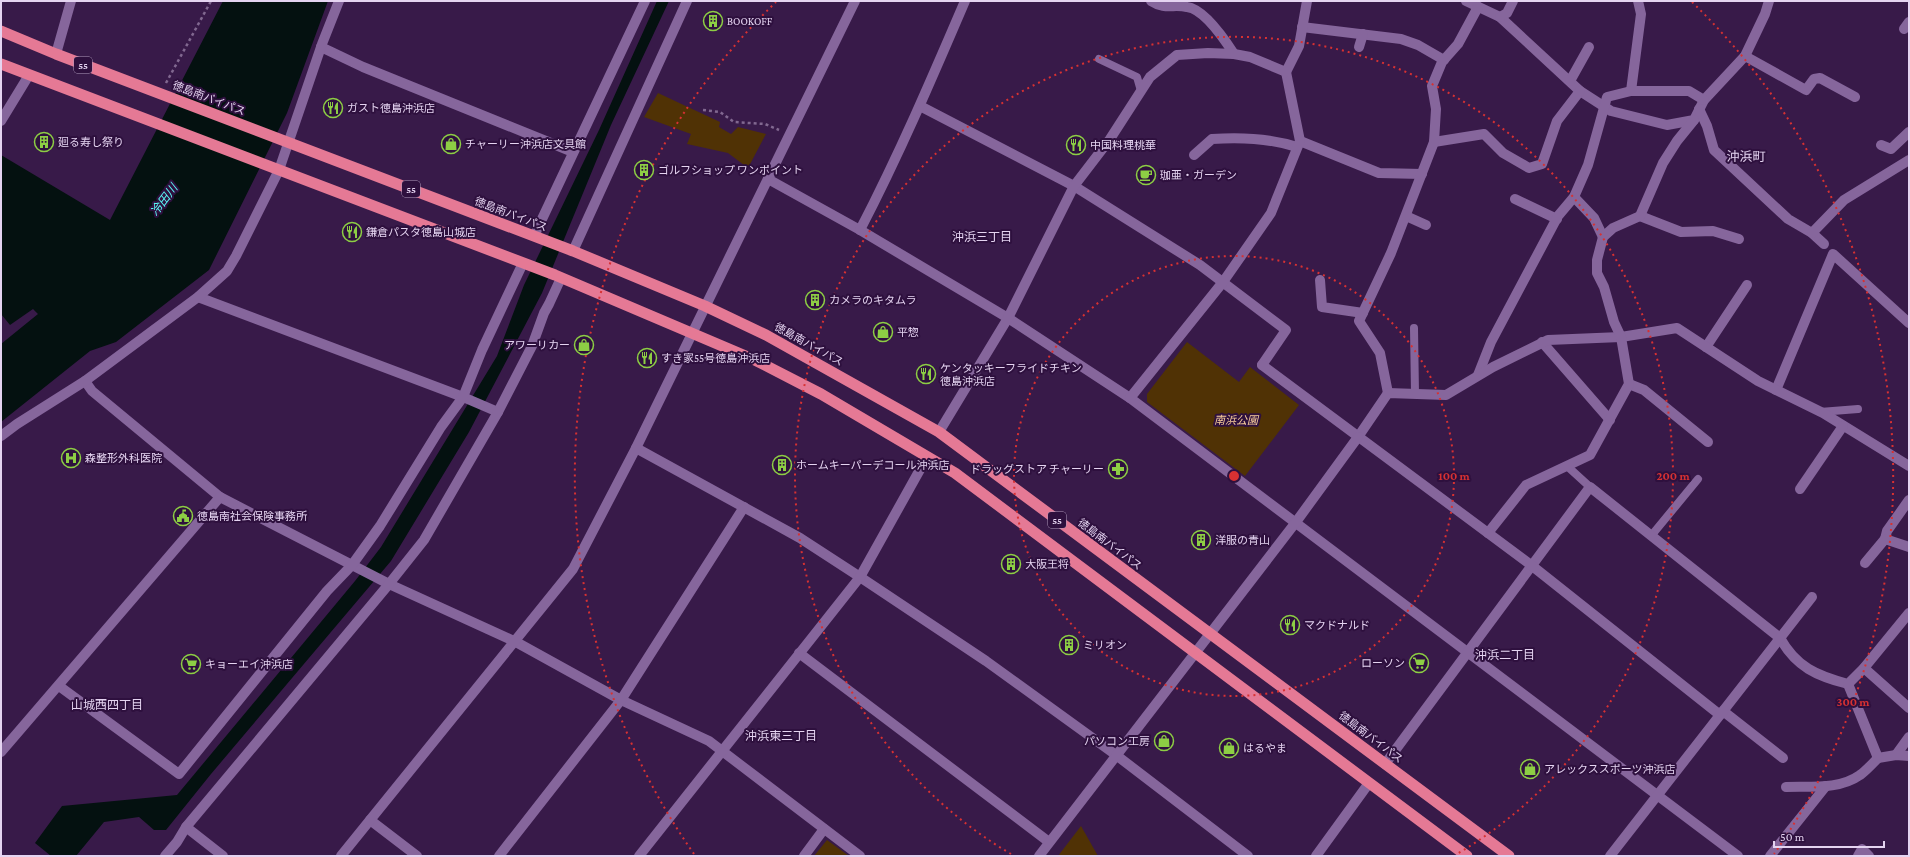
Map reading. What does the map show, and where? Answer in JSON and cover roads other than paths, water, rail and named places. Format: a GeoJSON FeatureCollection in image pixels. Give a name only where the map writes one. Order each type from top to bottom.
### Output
{"type":"FeatureCollection","features":[{"type":"Feature","properties":{"kind":"highway","name":"徳島南バイパス"},"geometry":{"type":"LineString","coordinates":[[1,31],[56,54],[539,238],[705,306],[766,335],[939,432],[1509,856]]}},
{"type":"Feature","properties":{"kind":"highway","name":"55"},"geometry":{"type":"LineString","coordinates":[[1,64],[527,264],[755,360],[821,394],[954,473],[1467,856]]}},
{"type":"Feature","properties":{"kind":"street"},"geometry":{"type":"LineString","coordinates":[[56,54],[71,1]]}},
{"type":"Feature","properties":{"kind":"street"},"geometry":{"type":"LineString","coordinates":[[1,436],[17,424],[85,381],[198,297],[227,271],[279,170],[321,47],[339,1]]}},
{"type":"Feature","properties":{"kind":"street"},"geometry":{"type":"LineString","coordinates":[[539,238],[573,152],[645,1]]}},
{"type":"Feature","properties":{"kind":"street"},"geometry":{"type":"LineString","coordinates":[[569,250],[686,1]]}},
{"type":"Feature","properties":{"kind":"street"},"geometry":{"type":"LineString","coordinates":[[341,856],[516,642],[573,569],[636,448],[855,1]]}},
{"type":"Feature","properties":{"kind":"street"},"geometry":{"type":"LineString","coordinates":[[860,230],[888,176],[965,1]]}},
{"type":"Feature","properties":{"kind":"street"},"geometry":{"type":"LineString","coordinates":[[1151,1],[1169,8],[1188,7],[1200,14],[1221,34],[1234,54]]}},
{"type":"Feature","properties":{"kind":"street"},"geometry":{"type":"LineString","coordinates":[[1130,398],[1223,282],[1271,213],[1298,144],[1286,72],[1299,46],[1307,1]]}},
{"type":"Feature","properties":{"kind":"street"},"geometry":{"type":"LineString","coordinates":[[1466,1],[1500,17],[1580,91],[1611,111],[1667,125],[1694,120]]}},
{"type":"Feature","properties":{"kind":"street"},"geometry":{"type":"LineString","coordinates":[[1500,17],[1507,13],[1513,1]]}},
{"type":"Feature","properties":{"kind":"street"},"geometry":{"type":"LineString","coordinates":[[1631,91],[1641,14],[1638,1]]}},
{"type":"Feature","properties":{"kind":"street"},"geometry":{"type":"LineString","coordinates":[[1488,534],[1526,485],[1590,455],[1629,384],[1620,337],[1604,287],[1597,273],[1597,260],[1603,237],[1613,228],[1640,216],[1663,163],[1677,141],[1694,120],[1702,105],[1745,56],[1765,14],[1769,1]]}},
{"type":"Feature","properties":{"kind":"street"},"geometry":{"type":"LineString","coordinates":[[1039,856],[1296,522],[1358,437],[1388,392],[1380,353],[1360,321],[1391,253],[1434,142],[1436,109],[1432,86],[1444,60],[1458,44],[1478,6]]}},
{"type":"Feature","properties":{"kind":"street"},"geometry":{"type":"LineString","coordinates":[[1302,27],[1401,39],[1418,45],[1444,60]]}},
{"type":"Feature","properties":{"kind":"street"},"geometry":{"type":"LineString","coordinates":[[1360,47],[1363,34]]}},
{"type":"Feature","properties":{"kind":"street"},"geometry":{"type":"LineString","coordinates":[[321,47],[363,66],[573,152]]}},
{"type":"Feature","properties":{"kind":"street"},"geometry":{"type":"LineString","coordinates":[[1570,81],[1589,47]]}},
{"type":"Feature","properties":{"kind":"street"},"geometry":{"type":"LineString","coordinates":[[939,432],[1008,318],[1074,186],[1110,139],[1150,77],[1177,55],[1208,52],[1250,57],[1286,72]]}},
{"type":"Feature","properties":{"kind":"street"},"geometry":{"type":"LineString","coordinates":[[1745,56],[1806,90],[1814,80],[1820,78],[1855,97]]}},
{"type":"Feature","properties":{"kind":"street"},"geometry":{"type":"LineString","coordinates":[[1,121],[29,74]]}},
{"type":"Feature","properties":{"kind":"street"},"geometry":{"type":"LineString","coordinates":[[1434,142],[1484,134],[1503,153],[1529,168],[1542,164],[1557,121],[1580,91]]}},
{"type":"Feature","properties":{"kind":"street"},"geometry":{"type":"LineString","coordinates":[[1478,375],[1491,342],[1557,219],[1574,197],[1588,165],[1607,97],[1631,91],[1689,91],[1702,105],[1714,150],[1788,219],[1812,233],[1824,244]]}},
{"type":"Feature","properties":{"kind":"street"},"geometry":{"type":"LineString","coordinates":[[920,106],[1074,186],[1200,265],[1223,282],[1286,330],[1262,365],[1531,565],[1721,713],[1783,758]]}},
{"type":"Feature","properties":{"kind":"street"},"geometry":{"type":"LineString","coordinates":[[1881,146],[1891,149],[1909,132]]}},
{"type":"Feature","properties":{"kind":"street"},"geometry":{"type":"LineString","coordinates":[[1194,155],[1212,139],[1242,137],[1298,144],[1379,173],[1422,174]]}},
{"type":"Feature","properties":{"kind":"street"},"geometry":{"type":"LineString","coordinates":[[1812,233],[1844,200],[1909,160]]}},
{"type":"Feature","properties":{"kind":"street"},"geometry":{"type":"LineString","coordinates":[[768,179],[860,230],[1008,318],[1130,398],[1466,652],[1658,794],[1738,856]]}},
{"type":"Feature","properties":{"kind":"street"},"geometry":{"type":"LineString","coordinates":[[1574,197],[1594,218],[1603,237]]}},
{"type":"Feature","properties":{"kind":"street"},"geometry":{"type":"LineString","coordinates":[[1515,199],[1557,219]]}},
{"type":"Feature","properties":{"kind":"street"},"geometry":{"type":"LineString","coordinates":[[1406,216],[1426,225]]}},
{"type":"Feature","properties":{"kind":"street"},"geometry":{"type":"LineString","coordinates":[[1640,216],[1681,232],[1713,230],[1739,239]]}},
{"type":"Feature","properties":{"kind":"street"},"geometry":{"type":"LineString","coordinates":[[1776,390],[1832,254],[1909,323]]}},
{"type":"Feature","properties":{"kind":"street"},"geometry":{"type":"LineString","coordinates":[[59,686],[179,774],[322,598],[352,565],[380,526],[441,427],[463,397],[482,350],[527,264]]}},
{"type":"Feature","properties":{"kind":"street"},"geometry":{"type":"LineString","coordinates":[[165,856],[177,842],[186,827],[424,540],[498,412],[532,346],[558,277]]}},
{"type":"Feature","properties":{"kind":"street"},"geometry":{"type":"LineString","coordinates":[[1320,280],[1322,307],[1363,313]]}},
{"type":"Feature","properties":{"kind":"street"},"geometry":{"type":"LineString","coordinates":[[1706,347],[1747,285]]}},
{"type":"Feature","properties":{"kind":"street"},"geometry":{"type":"LineString","coordinates":[[198,297],[463,397],[498,412]]}},
{"type":"Feature","properties":{"kind":"street"},"geometry":{"type":"LineString","coordinates":[[1388,392],[1446,395],[1478,375],[1548,340],[1620,337],[1677,328],[1758,381],[1820,412],[1909,466]]}},
{"type":"Feature","properties":{"kind":"street"},"geometry":{"type":"LineString","coordinates":[[1542,342],[1610,420]]}},
{"type":"Feature","properties":{"kind":"street"},"geometry":{"type":"LineString","coordinates":[[85,381],[92,391],[220,497],[389,584],[516,642],[621,700],[709,741],[860,856]]}},
{"type":"Feature","properties":{"kind":"street"},"geometry":{"type":"LineString","coordinates":[[1629,384],[1644,390],[1708,442]]}},
{"type":"Feature","properties":{"kind":"street"},"geometry":{"type":"LineString","coordinates":[[1800,488],[1843,426]]}},
{"type":"Feature","properties":{"kind":"street"},"geometry":{"type":"LineString","coordinates":[[636,448],[800,538],[986,660],[1116,755],[1248,856]]}},
{"type":"Feature","properties":{"kind":"street"},"geometry":{"type":"LineString","coordinates":[[638,856],[860,577],[927,457]]}},
{"type":"Feature","properties":{"kind":"street"},"geometry":{"type":"LineString","coordinates":[[1385,764],[1466,652],[1590,487],[1780,638],[1787,652],[1818,675],[1848,684]]}},
{"type":"Feature","properties":{"kind":"street"},"geometry":{"type":"LineString","coordinates":[[1,752],[220,497]]}},
{"type":"Feature","properties":{"kind":"street"},"geometry":{"type":"LineString","coordinates":[[1865,563],[1885,539],[1887,531],[1909,500]]}},
{"type":"Feature","properties":{"kind":"street"},"geometry":{"type":"LineString","coordinates":[[499,856],[621,700],[744,507]]}},
{"type":"Feature","properties":{"kind":"street"},"geometry":{"type":"LineString","coordinates":[[1885,539],[1909,547]]}},
{"type":"Feature","properties":{"kind":"street"},"geometry":{"type":"LineString","coordinates":[[1610,856],[1812,597]]}},
{"type":"Feature","properties":{"kind":"street"},"geometry":{"type":"LineString","coordinates":[[1848,684],[1864,668],[1909,613]]}},
{"type":"Feature","properties":{"kind":"street"},"geometry":{"type":"LineString","coordinates":[[799,653],[1049,842]]}},
{"type":"Feature","properties":{"kind":"street"},"geometry":{"type":"LineString","coordinates":[[1864,668],[1909,708]]}},
{"type":"Feature","properties":{"kind":"street"},"geometry":{"type":"LineString","coordinates":[[1848,684],[1878,758]]}},
{"type":"Feature","properties":{"kind":"street"},"geometry":{"type":"LineString","coordinates":[[1896,755],[1909,737]]}},
{"type":"Feature","properties":{"kind":"street"},"geometry":{"type":"LineString","coordinates":[[1786,787],[1826,786],[1843,783],[1859,776],[1878,758],[1896,755],[1909,756]]}},
{"type":"Feature","properties":{"kind":"street"},"geometry":{"type":"LineString","coordinates":[[1316,856],[1369,783]]}},
{"type":"Feature","properties":{"kind":"street"},"geometry":{"type":"LineString","coordinates":[[1770,856],[1826,786]]}},
{"type":"Feature","properties":{"kind":"street"},"geometry":{"type":"LineString","coordinates":[[370,820],[417,856]]}},
{"type":"Feature","properties":{"kind":"street"},"geometry":{"type":"LineString","coordinates":[[186,827],[223,856]]}},
{"type":"Feature","properties":{"kind":"street"},"geometry":{"type":"LineString","coordinates":[[804,856],[824,829]]}},
{"type":"Feature","properties":{"kind":"street"},"geometry":{"type":"LineString","coordinates":[[1858,856],[1862,850],[1869,856]]}},
{"type":"Feature","properties":{"kind":"lane"},"geometry":{"type":"LineString","coordinates":[[1099,59],[1137,77],[1141,91]]}},
{"type":"Feature","properties":{"kind":"lane"},"geometry":{"type":"LineString","coordinates":[[1414,328],[1415,394]]}},
{"type":"Feature","properties":{"kind":"lane"},"geometry":{"type":"LineString","coordinates":[[1820,412],[1858,409]]}},
{"type":"Feature","properties":{"kind":"lane"},"geometry":{"type":"LineString","coordinates":[[1567,466],[1590,487]]}},
{"type":"Feature","properties":{"kind":"lane"},"geometry":{"type":"LineString","coordinates":[[1651,536],[1698,479]]}},
{"type":"Feature","properties":{"kind":"water","name":"冷田川"},"geometry":{"type":"Polygon","coordinates":[[[223,1],[328,1],[287,113],[209,270],[116,342],[90,351],[1,422],[1,344],[38,314],[33,309],[10,325],[1,314],[1,155],[110,220],[223,1]]]}},
{"type":"Feature","properties":{"kind":"water"},"geometry":{"type":"Polygon","coordinates":[[[657,1],[669,1],[611,125],[542,293],[469,432],[391,561],[211,774],[166,830],[154,830],[139,817],[104,822],[76,856],[51,856],[35,843],[62,806],[177,795],[355,581],[381,547],[497,356],[524,285],[599,130],[657,1]]]}},
{"type":"Feature","properties":{"kind":"place","name":"BOOKOFF"},"geometry":{"type":"Point","coordinates":[713,21]}},
{"type":"Feature","properties":{"kind":"place","name":"ガスト徳島沖浜店"},"geometry":{"type":"Point","coordinates":[333,108]}},
{"type":"Feature","properties":{"kind":"place","name":"廻る寿し祭り"},"geometry":{"type":"Point","coordinates":[44,142]}},
{"type":"Feature","properties":{"kind":"place","name":"チャーリー沖浜店文具館"},"geometry":{"type":"Point","coordinates":[451,144]}},
{"type":"Feature","properties":{"kind":"place","name":"中国料理桃華"},"geometry":{"type":"Point","coordinates":[1076,145]}},
{"type":"Feature","properties":{"kind":"place","name":"ゴルフショップ ワンポイント"},"geometry":{"type":"Point","coordinates":[644,170]}},
{"type":"Feature","properties":{"kind":"place","name":"珈亜・ガーデン"},"geometry":{"type":"Point","coordinates":[1146,175]}},
{"type":"Feature","properties":{"kind":"place","name":"鎌倉パスタ徳島山城店"},"geometry":{"type":"Point","coordinates":[352,232]}},
{"type":"Feature","properties":{"kind":"place","name":"カメラのキタムラ"},"geometry":{"type":"Point","coordinates":[815,300]}},
{"type":"Feature","properties":{"kind":"place","name":"平惣"},"geometry":{"type":"Point","coordinates":[883,332]}},
{"type":"Feature","properties":{"kind":"place","name":"アワーリカー"},"geometry":{"type":"Point","coordinates":[584,345]}},
{"type":"Feature","properties":{"kind":"place","name":"すき家55号徳島沖浜店"},"geometry":{"type":"Point","coordinates":[647,358]}},
{"type":"Feature","properties":{"kind":"place","name":"ケンタッキーフライドチキン 徳島沖浜店"},"geometry":{"type":"Point","coordinates":[926,374]}},
{"type":"Feature","properties":{"kind":"place","name":"森整形外科医院"},"geometry":{"type":"Point","coordinates":[71,458]}},
{"type":"Feature","properties":{"kind":"place","name":"ホームキーパーデコール沖浜店"},"geometry":{"type":"Point","coordinates":[782,465]}},
{"type":"Feature","properties":{"kind":"place","name":"ドラッグストア チャーリー"},"geometry":{"type":"Point","coordinates":[1118,469]}},
{"type":"Feature","properties":{"kind":"place","name":"徳島南社会保険事務所"},"geometry":{"type":"Point","coordinates":[183,516]}},
{"type":"Feature","properties":{"kind":"place","name":"洋服の青山"},"geometry":{"type":"Point","coordinates":[1201,540]}},
{"type":"Feature","properties":{"kind":"place","name":"大阪王将"},"geometry":{"type":"Point","coordinates":[1011,564]}},
{"type":"Feature","properties":{"kind":"place","name":"マクドナルド"},"geometry":{"type":"Point","coordinates":[1290,625]}},
{"type":"Feature","properties":{"kind":"place","name":"ミリオン"},"geometry":{"type":"Point","coordinates":[1069,645]}},
{"type":"Feature","properties":{"kind":"place","name":"ローソン"},"geometry":{"type":"Point","coordinates":[1419,663]}},
{"type":"Feature","properties":{"kind":"place","name":"キョーエイ沖浜店"},"geometry":{"type":"Point","coordinates":[191,664]}},
{"type":"Feature","properties":{"kind":"place","name":"パソコン工房"},"geometry":{"type":"Point","coordinates":[1164,741]}},
{"type":"Feature","properties":{"kind":"place","name":"はるやま"},"geometry":{"type":"Point","coordinates":[1229,748]}},
{"type":"Feature","properties":{"kind":"place","name":"アレックススポーツ沖浜店"},"geometry":{"type":"Point","coordinates":[1530,769]}},
{"type":"Feature","properties":{"kind":"district","name":"沖浜町"},"geometry":{"type":"Point","coordinates":[1746,156]}},
{"type":"Feature","properties":{"kind":"district","name":"沖浜三丁目"},"geometry":{"type":"Point","coordinates":[982,237]}},
{"type":"Feature","properties":{"kind":"district","name":"沖浜二丁目"},"geometry":{"type":"Point","coordinates":[1505,655]}},
{"type":"Feature","properties":{"kind":"district","name":"山城西四丁目"},"geometry":{"type":"Point","coordinates":[107,705]}},
{"type":"Feature","properties":{"kind":"district","name":"沖浜東三丁目"},"geometry":{"type":"Point","coordinates":[781,736]}},
{"type":"Feature","properties":{"kind":"park label","name":"南浜公園"},"geometry":{"type":"Point","coordinates":[1236,420]}}]}
